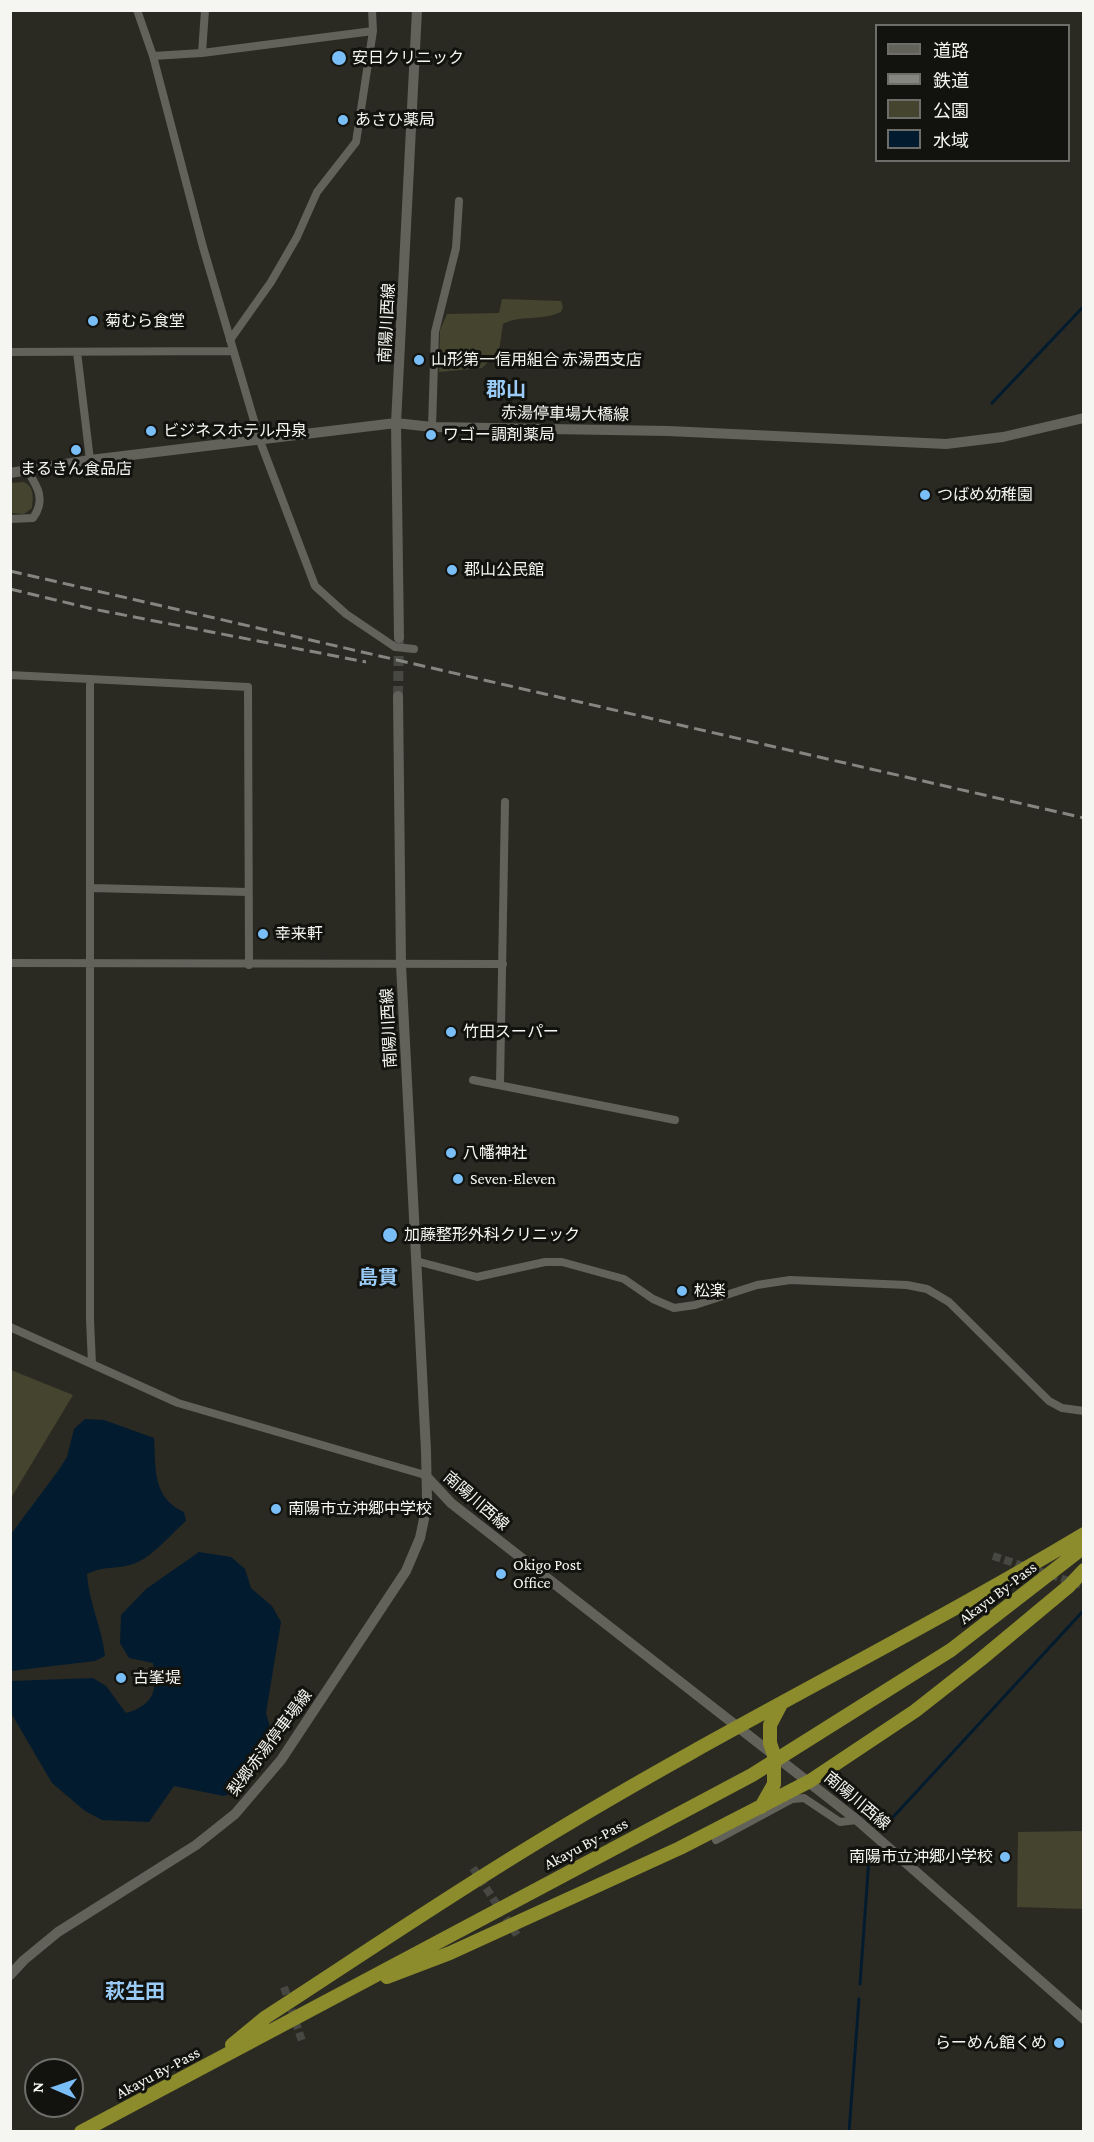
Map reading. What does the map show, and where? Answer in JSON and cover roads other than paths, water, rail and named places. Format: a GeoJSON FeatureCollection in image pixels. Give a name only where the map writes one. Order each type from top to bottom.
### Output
{"type":"FeatureCollection","features":[{"type":"Feature","properties":{"kind":"highway"},"geometry":{"type":"LineString","coordinates":[[208,2065],[266,2017],[551,1834],[782,1702],[982,1595],[1083,1534]]}},
{"type":"Feature","properties":{"kind":"highway","name":"Akayu By-Pass"},"geometry":{"type":"LineString","coordinates":[[81,2132],[752,1774],[951,1650],[1083,1547]]}},
{"type":"Feature","properties":{"kind":"highway"},"geometry":{"type":"LineString","coordinates":[[337,1995],[450,1953],[760,1808],[810,1781],[915,1711],[1069,1586],[1083,1570]]}},
{"type":"Feature","properties":{"kind":"highway"},"geometry":{"type":"LineString","coordinates":[[760,1808],[774,1784],[774,1755],[770,1743],[770,1725],[782,1702]]}},
{"type":"Feature","properties":{"kind":"main road","name":"南陽川西線"},"geometry":{"type":"LineString","coordinates":[[399,638],[396,423],[417,10]]}},
{"type":"Feature","properties":{"kind":"main road","name":"赤湯停車場大橋線"},"geometry":{"type":"LineString","coordinates":[[10,473],[90,460],[396,423],[432,427],[668,431],[946,444],[1003,437],[1083,418]]}},
{"type":"Feature","properties":{"kind":"main road","name":"南陽川西線"},"geometry":{"type":"LineString","coordinates":[[398,696],[401,965],[426,1430],[425,1475],[451,1503],[810,1781],[1083,2019]]}},
{"type":"Feature","properties":{"kind":"main road","name":"梨郷赤湯停車場線"},"geometry":{"type":"LineString","coordinates":[[10,1975],[24,1960],[58,1932],[222,1827],[253,1796],[287,1750],[406,1571],[420,1538],[427,1499],[425,1475]]}},
{"type":"Feature","properties":{"kind":"street"},"geometry":{"type":"LineString","coordinates":[[137,10],[153,56],[233,351],[260,441],[315,586],[346,614],[395,647],[414,649]]}},
{"type":"Feature","properties":{"kind":"street"},"geometry":{"type":"LineString","coordinates":[[201,53],[205,10]]}},
{"type":"Feature","properties":{"kind":"street"},"geometry":{"type":"LineString","coordinates":[[230,340],[271,282],[297,237],[317,192],[356,141],[373,31],[372,10]]}},
{"type":"Feature","properties":{"kind":"street"},"geometry":{"type":"LineString","coordinates":[[153,56],[201,53],[373,31]]}},
{"type":"Feature","properties":{"kind":"street"},"geometry":{"type":"LineString","coordinates":[[432,427],[435,332],[456,248],[459,201]]}},
{"type":"Feature","properties":{"kind":"street"},"geometry":{"type":"LineString","coordinates":[[10,352],[233,351]]}},
{"type":"Feature","properties":{"kind":"street"},"geometry":{"type":"LineString","coordinates":[[76,352],[90,460]]}},
{"type":"Feature","properties":{"kind":"street"},"geometry":{"type":"LineString","coordinates":[[10,519],[33,518],[40,504],[40,490],[27,470]]}},
{"type":"Feature","properties":{"kind":"street"},"geometry":{"type":"LineString","coordinates":[[10,675],[248,687],[249,965]]}},
{"type":"Feature","properties":{"kind":"street"},"geometry":{"type":"LineString","coordinates":[[90,679],[90,1320],[92,1364]]}},
{"type":"Feature","properties":{"kind":"street"},"geometry":{"type":"LineString","coordinates":[[500,1084],[505,802]]}},
{"type":"Feature","properties":{"kind":"street"},"geometry":{"type":"LineString","coordinates":[[91,888],[248,892]]}},
{"type":"Feature","properties":{"kind":"street"},"geometry":{"type":"LineString","coordinates":[[10,963],[503,964]]}},
{"type":"Feature","properties":{"kind":"street"},"geometry":{"type":"LineString","coordinates":[[473,1080],[675,1120]]}},
{"type":"Feature","properties":{"kind":"street"},"geometry":{"type":"LineString","coordinates":[[416,1261],[477,1277],[545,1262],[562,1262],[624,1279],[653,1299],[674,1308],[695,1305],[756,1285],[790,1280],[907,1285],[927,1289],[949,1302],[1048,1401],[1062,1408],[1083,1412]]}},
{"type":"Feature","properties":{"kind":"street"},"geometry":{"type":"LineString","coordinates":[[10,1327],[178,1403],[425,1475]]}},
{"type":"Feature","properties":{"kind":"street"},"geometry":{"type":"LineString","coordinates":[[716,1840],[792,1799],[804,1798],[840,1822],[857,1820]]}},
{"type":"Feature","properties":{"kind":"water"},"geometry":{"type":"Polygon","coordinates":[[[85,1419],[104,1420],[154,1438],[156,1471],[161,1490],[166,1499],[184,1512],[186,1521],[157,1549],[138,1562],[100,1569],[87,1574],[105,1656],[95,1661],[11,1671],[11,1534],[58,1471],[67,1457],[74,1429],[85,1419]]]}},
{"type":"Feature","properties":{"kind":"water"},"geometry":{"type":"Polygon","coordinates":[[[199,1552],[231,1557],[245,1569],[251,1588],[272,1606],[281,1622],[266,1713],[274,1742],[240,1790],[224,1796],[174,1786],[149,1822],[102,1820],[85,1811],[52,1783],[11,1713],[11,1681],[93,1678],[106,1686],[126,1713],[143,1706],[154,1689],[153,1663],[129,1658],[120,1643],[121,1615],[146,1589],[199,1552]]]}},
{"type":"Feature","properties":{"kind":"waterway"},"geometry":{"type":"LineString","coordinates":[[992,403],[1084,306]]}},
{"type":"Feature","properties":{"kind":"waterway"},"geometry":{"type":"LineString","coordinates":[[883,1828],[1084,1610]]}},
{"type":"Feature","properties":{"kind":"waterway"},"geometry":{"type":"LineString","coordinates":[[860,1984],[869,1858],[867,1848]]}},
{"type":"Feature","properties":{"kind":"waterway"},"geometry":{"type":"LineString","coordinates":[[849,2132],[859,1999]]}},
{"type":"Feature","properties":{"kind":"tunnel"},"geometry":{"type":"LineString","coordinates":[[398,696],[399,639]]}},
{"type":"Feature","properties":{"kind":"tunnel"},"geometry":{"type":"LineString","coordinates":[[993,1556],[1084,1586]]}},
{"type":"Feature","properties":{"kind":"tunnel"},"geometry":{"type":"LineString","coordinates":[[473,1868],[517,1935]]}},
{"type":"Feature","properties":{"kind":"tunnel"},"geometry":{"type":"LineString","coordinates":[[284,1987],[302,2041]]}},
{"type":"Feature","properties":{"kind":"railway"},"geometry":{"type":"LineString","coordinates":[[10,571],[1084,818]]}},
{"type":"Feature","properties":{"kind":"railway"},"geometry":{"type":"LineString","coordinates":[[10,589],[93,609],[366,662]]}},
{"type":"Feature","properties":{"kind":"place","name":"安日クリニック"},"geometry":{"type":"Point","coordinates":[339,58]}},
{"type":"Feature","properties":{"kind":"place","name":"あさひ薬局"},"geometry":{"type":"Point","coordinates":[343,120]}},
{"type":"Feature","properties":{"kind":"place","name":"菊むら食堂"},"geometry":{"type":"Point","coordinates":[93,321]}},
{"type":"Feature","properties":{"kind":"place","name":"山形第一信用組合 赤湯西支店"},"geometry":{"type":"Point","coordinates":[419,360]}},
{"type":"Feature","properties":{"kind":"place","name":"ビジネスホテル丹泉"},"geometry":{"type":"Point","coordinates":[151,431]}},
{"type":"Feature","properties":{"kind":"place","name":"ワゴー調剤薬局"},"geometry":{"type":"Point","coordinates":[431,435]}},
{"type":"Feature","properties":{"kind":"place","name":"まるきん食品店"},"geometry":{"type":"Point","coordinates":[76,450]}},
{"type":"Feature","properties":{"kind":"place","name":"つばめ幼稚園"},"geometry":{"type":"Point","coordinates":[925,495]}},
{"type":"Feature","properties":{"kind":"place","name":"郡山公民館"},"geometry":{"type":"Point","coordinates":[452,570]}},
{"type":"Feature","properties":{"kind":"place","name":"幸来軒"},"geometry":{"type":"Point","coordinates":[263,934]}},
{"type":"Feature","properties":{"kind":"place","name":"竹田スーパー"},"geometry":{"type":"Point","coordinates":[451,1032]}},
{"type":"Feature","properties":{"kind":"place","name":"八幡神社"},"geometry":{"type":"Point","coordinates":[451,1153]}},
{"type":"Feature","properties":{"kind":"place","name":"Seven-Eleven"},"geometry":{"type":"Point","coordinates":[458,1179]}},
{"type":"Feature","properties":{"kind":"place","name":"加藤整形外科クリニック"},"geometry":{"type":"Point","coordinates":[390,1235]}},
{"type":"Feature","properties":{"kind":"place","name":"松楽"},"geometry":{"type":"Point","coordinates":[682,1291]}},
{"type":"Feature","properties":{"kind":"place","name":"南陽市立沖郷中学校"},"geometry":{"type":"Point","coordinates":[276,1509]}},
{"type":"Feature","properties":{"kind":"place","name":"Okigo Post Office"},"geometry":{"type":"Point","coordinates":[501,1574]}},
{"type":"Feature","properties":{"kind":"place","name":"古峯堤"},"geometry":{"type":"Point","coordinates":[121,1678]}},
{"type":"Feature","properties":{"kind":"place","name":"南陽市立沖郷小学校"},"geometry":{"type":"Point","coordinates":[1005,1857]}},
{"type":"Feature","properties":{"kind":"place","name":"らーめん館くめ"},"geometry":{"type":"Point","coordinates":[1059,2043]}},
{"type":"Feature","properties":{"kind":"district","name":"郡山"},"geometry":{"type":"Point","coordinates":[506,390]}},
{"type":"Feature","properties":{"kind":"district","name":"島貫"},"geometry":{"type":"Point","coordinates":[378,1278]}},
{"type":"Feature","properties":{"kind":"district","name":"萩生田"},"geometry":{"type":"Point","coordinates":[135,1992]}}]}
